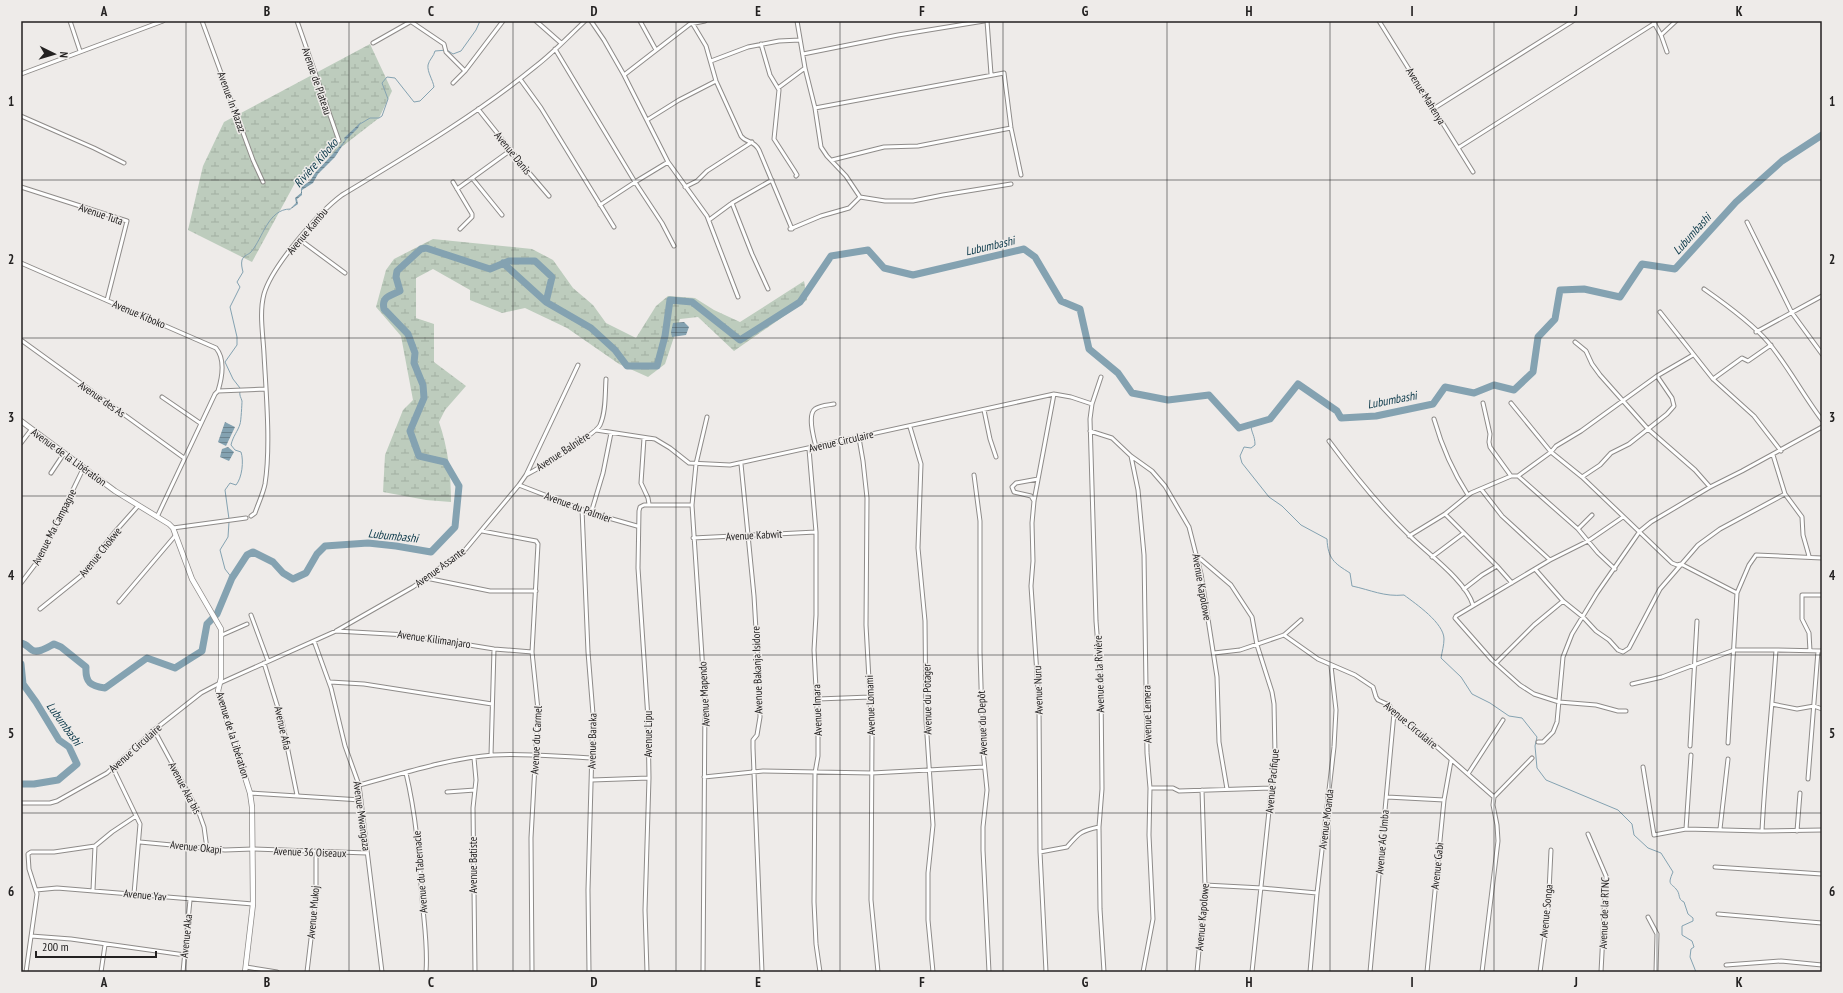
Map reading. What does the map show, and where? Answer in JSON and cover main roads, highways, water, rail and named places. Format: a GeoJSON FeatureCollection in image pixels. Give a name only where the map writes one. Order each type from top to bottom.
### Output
{"type":"FeatureCollection","features":[{"type":"Feature","properties":{"kind":"water"},"geometry":{"type":"Polygon","coordinates":[[[361,122],[358,128],[346,140],[335,157],[318,174],[313,183],[302,190],[302,195],[297,199],[298,204],[288,211],[296,203],[295,198],[301,193],[301,187],[310,181],[315,173],[342,144],[345,140],[344,138],[361,122]]]}},
{"type":"Feature","properties":{"kind":"water"},"geometry":{"type":"Polygon","coordinates":[[[684,322],[689,327],[686,335],[672,337],[671,332],[673,323],[684,322]]]}},
{"type":"Feature","properties":{"kind":"water"},"geometry":{"type":"Polygon","coordinates":[[[225,422],[235,427],[226,446],[218,442],[225,422]]]}},
{"type":"Feature","properties":{"kind":"water"},"geometry":{"type":"Polygon","coordinates":[[[228,447],[234,452],[229,461],[220,457],[222,449],[228,447]]]}},
{"type":"Feature","properties":{"kind":"waterway","name":"Rivière Kiboko"},"geometry":{"type":"LineString","coordinates":[[360,124],[370,118],[379,118],[382,116],[388,99],[382,83],[387,77],[395,78],[414,102],[420,101],[434,87],[428,70],[428,65],[435,51],[447,50],[453,54],[461,51],[476,30],[480,21]]}},
{"type":"Feature","properties":{"kind":"waterway","name":"Lubumbashi"},"geometry":{"type":"LineString","coordinates":[[21,643],[34,651],[43,650],[54,644],[61,647],[86,667],[87,677],[90,683],[105,688],[147,658],[175,668],[202,651],[207,624],[217,614],[232,578],[247,555],[253,552],[273,562],[283,573],[293,579],[306,573],[317,554],[325,546],[368,543],[431,552],[455,527],[459,486],[445,462],[419,456],[410,431],[424,398],[423,385],[414,363],[415,353],[408,334],[384,309],[383,305],[385,299],[400,291],[396,277],[397,271],[421,249],[426,248],[490,269],[509,261],[535,261],[552,277],[546,302],[591,328],[615,350],[627,366],[657,366],[665,336],[670,300],[692,302],[740,340],[800,302],[831,256],[868,250],[884,268],[913,275],[1024,249],[1035,257],[1061,301],[1080,309],[1089,349],[1118,373],[1132,393],[1168,400],[1209,395],[1239,428],[1270,419],[1298,384],[1337,411],[1341,418],[1376,416],[1433,404],[1445,387],[1474,393],[1494,385],[1514,390],[1533,372],[1538,337],[1555,319],[1560,290],[1584,289],[1620,297],[1642,264],[1675,269],[1736,202],[1782,161],[1822,135]]}},
{"type":"Feature","properties":{"kind":"waterway","name":"Rivière Kiboko"},"geometry":{"type":"LineString","coordinates":[[240,388],[233,379],[225,362],[237,345],[237,337],[230,307],[240,287],[237,282],[243,272],[242,260],[251,252],[271,219],[282,210],[290,209]]}},
{"type":"Feature","properties":{"kind":"waterway","name":"Lubumbashi"},"geometry":{"type":"LineString","coordinates":[[503,263],[546,302]]}},
{"type":"Feature","properties":{"kind":"waterway","name":"Rivière Kiboko"},"geometry":{"type":"LineString","coordinates":[[229,519],[225,490],[230,483],[236,485],[240,478],[242,465],[241,452],[235,450],[231,445],[240,423],[242,401],[240,391]]}},
{"type":"Feature","properties":{"kind":"waterway"},"geometry":{"type":"LineString","coordinates":[[1251,425],[1255,445],[1251,448],[1244,447],[1240,456],[1242,463],[1269,497],[1282,506],[1301,525],[1327,539],[1330,556],[1336,563],[1350,573],[1352,586],[1384,594],[1404,595],[1435,620],[1443,633],[1444,639],[1441,658],[1461,677],[1472,694],[1490,703],[1509,716],[1522,718],[1537,737],[1535,746],[1537,768],[1546,780],[1618,810],[1632,824],[1634,835],[1648,848],[1661,853],[1673,872],[1670,880],[1671,884],[1677,891],[1680,899],[1684,902],[1688,914],[1693,918],[1693,921],[1682,926],[1682,935],[1692,941],[1694,947],[1691,949],[1690,957],[1696,972]]}},
{"type":"Feature","properties":{"kind":"waterway","name":"Rivière Kiboko"},"geometry":{"type":"LineString","coordinates":[[229,522],[228,537],[220,550],[225,569],[232,578]]}},
{"type":"Feature","properties":{"kind":"waterway","name":"Lubumbashi"},"geometry":{"type":"LineString","coordinates":[[21,664],[23,684],[36,702],[59,740],[69,747],[77,764],[58,780],[34,784],[21,784]]}}]}
